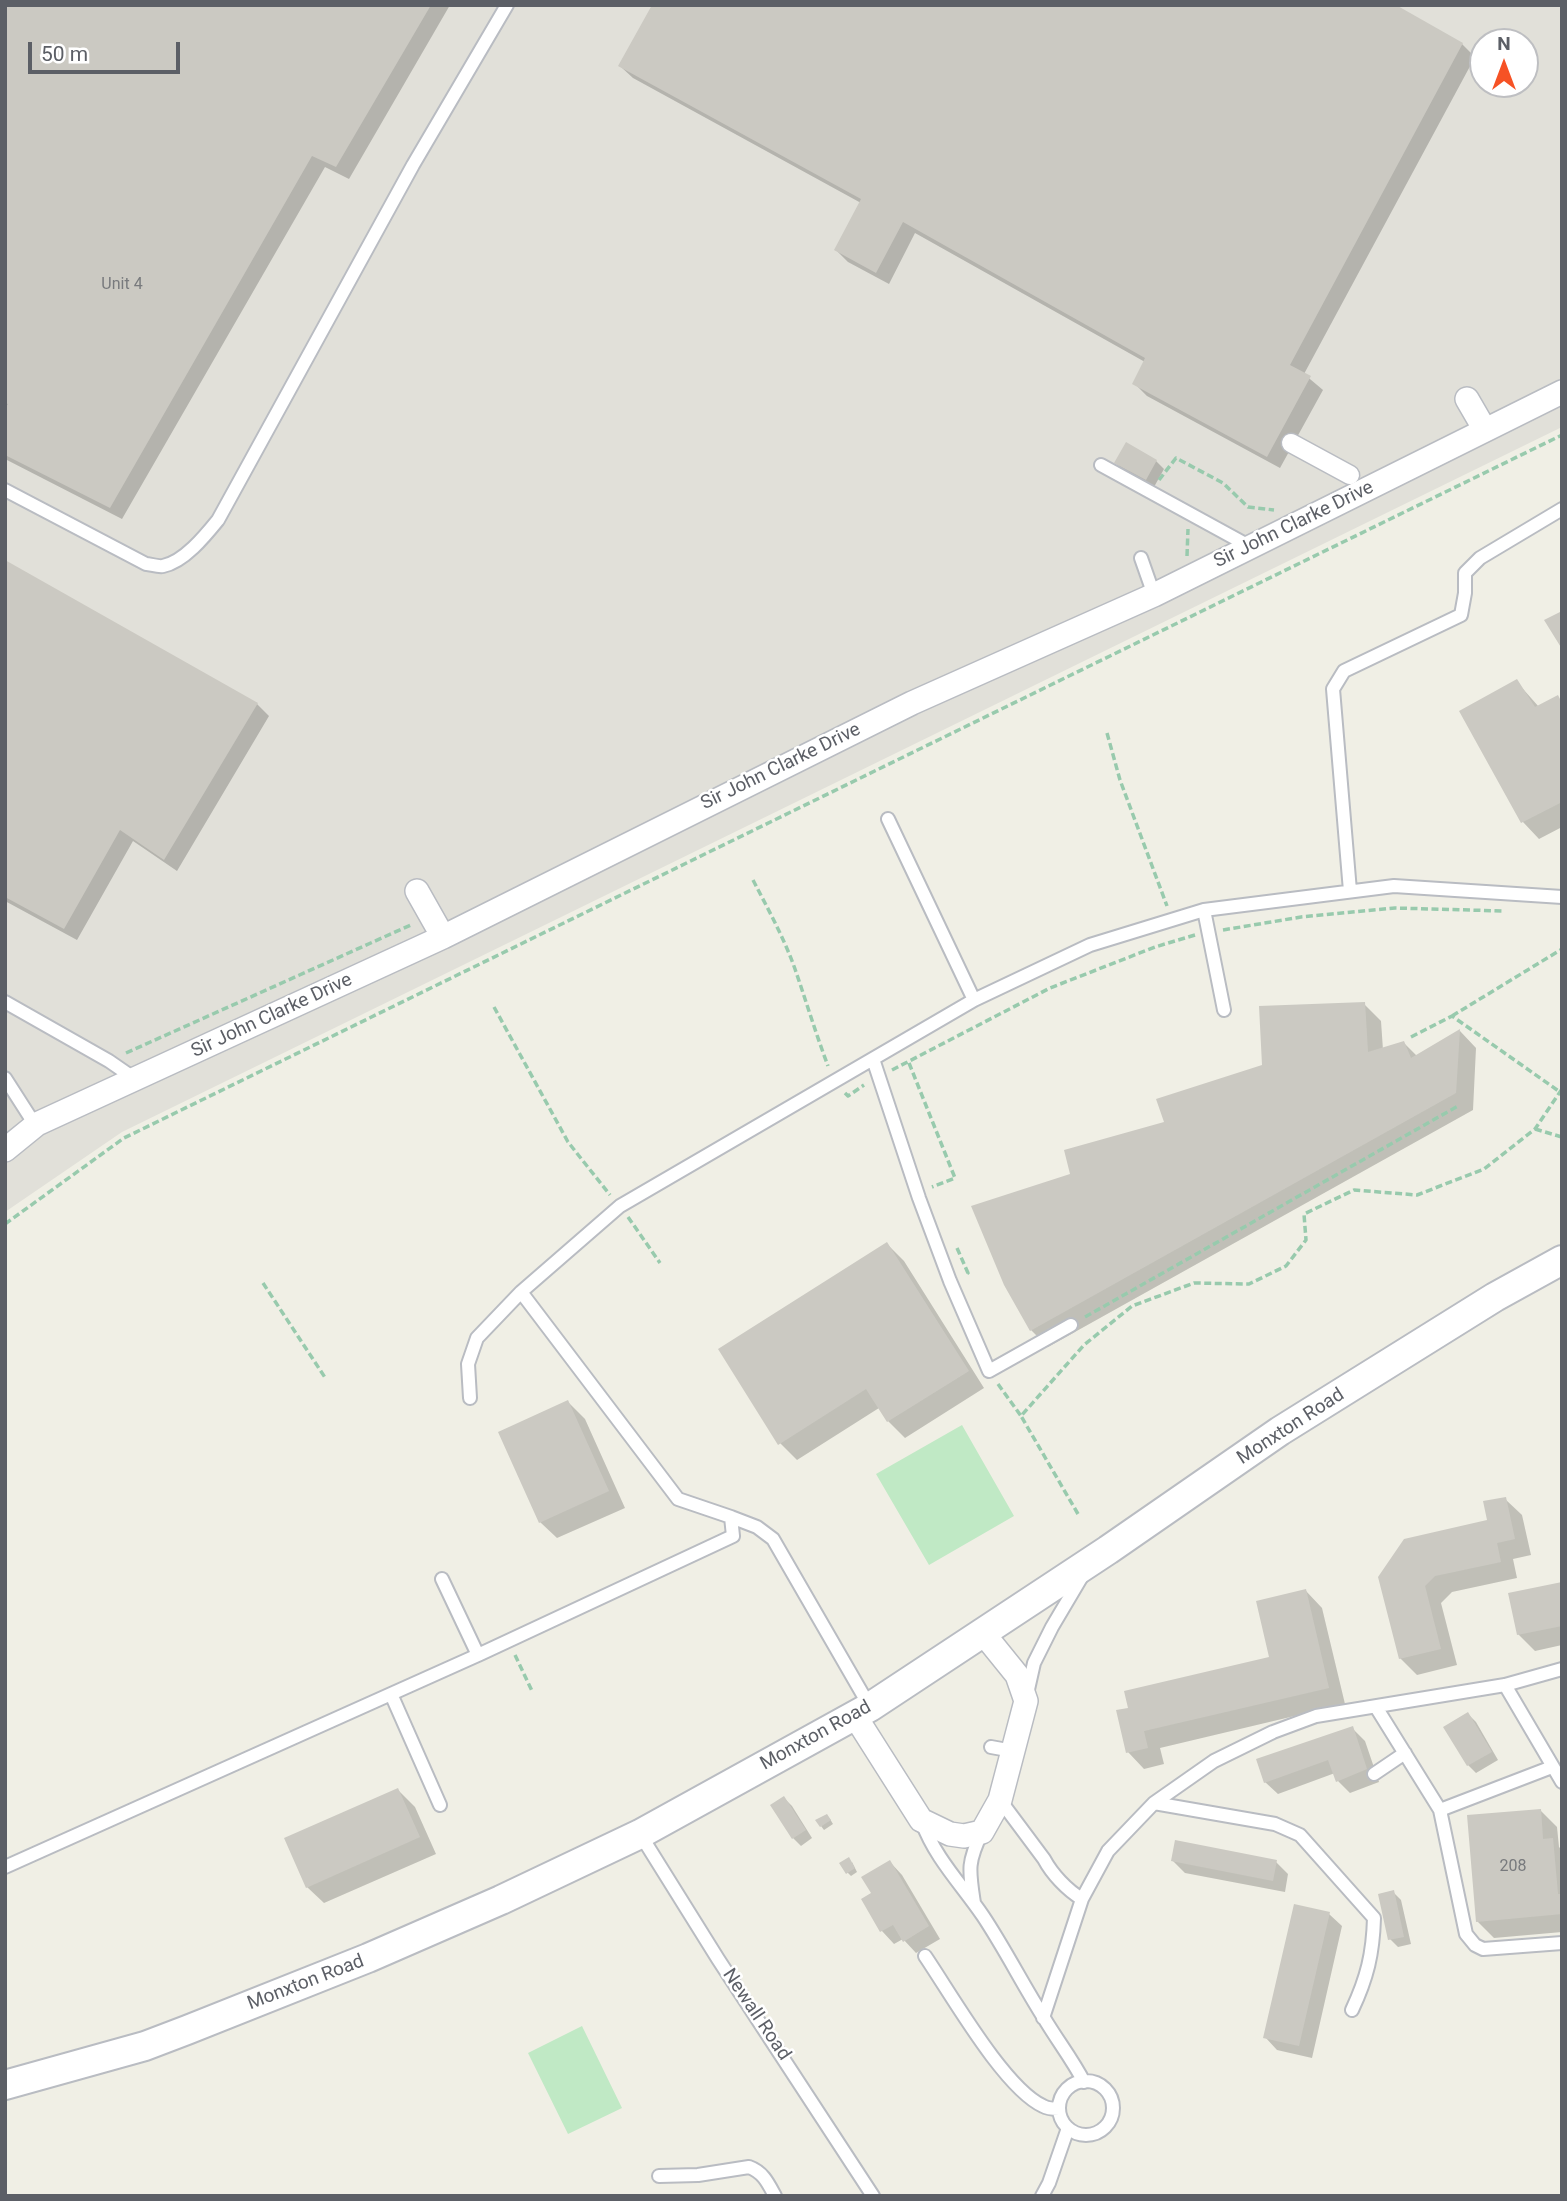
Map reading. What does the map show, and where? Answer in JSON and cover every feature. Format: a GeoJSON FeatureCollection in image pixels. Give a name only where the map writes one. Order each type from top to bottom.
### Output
{"type":"FeatureCollection","features":[{"type":"Feature","properties":{"kind":"street","name":"Sir John Clarke Drive"},"geometry":{"type":"LineString","coordinates":[[5,1150],[33,1121],[135,1080],[443,937],[912,703],[1154,595],[1562,392]]}},
{"type":"Feature","properties":{"kind":"street"},"geometry":{"type":"LineString","coordinates":[[1467,399],[1485,430]]}},
{"type":"Feature","properties":{"kind":"street"},"geometry":{"type":"LineString","coordinates":[[1291,443],[1350,475]]}},
{"type":"Feature","properties":{"kind":"street"},"geometry":{"type":"LineString","coordinates":[[417,891],[443,937]]}},
{"type":"Feature","properties":{"kind":"street","name":"Monxton Road"},"geometry":{"type":"LineString","coordinates":[[5,2085],[145,2046],[187,2030],[369,1958],[501,1900],[640,1834],[862,1712],[1108,1550],[1280,1431],[1495,1297],[1562,1260]]}},
{"type":"Feature","properties":{"kind":"street"},"geometry":{"type":"LineString","coordinates":[[862,1712],[921,1820],[950,1834],[964,1836],[982,1832],[1000,1800],[1002,1749],[1026,1701],[1017,1675],[982,1633]]}},
{"type":"Feature","properties":{"kind":"lane"},"geometry":{"type":"LineString","coordinates":[[5,490],[146,564],[163,566],[189,552],[201,541],[218,520],[413,165],[507,5]]}},
{"type":"Feature","properties":{"kind":"lane"},"geometry":{"type":"LineString","coordinates":[[1101,465],[1249,546]]}},
{"type":"Feature","properties":{"kind":"lane"},"geometry":{"type":"LineString","coordinates":[[1350,891],[1333,689],[1344,671],[1461,615],[1465,573],[1480,558],[1562,509]]}},
{"type":"Feature","properties":{"kind":"lane"},"geometry":{"type":"LineString","coordinates":[[1141,558],[1154,595]]}},
{"type":"Feature","properties":{"kind":"lane"},"geometry":{"type":"LineString","coordinates":[[888,819],[974,1000]]}},
{"type":"Feature","properties":{"kind":"lane"},"geometry":{"type":"LineString","coordinates":[[470,1398],[468,1364],[477,1338],[521,1292],[620,1206],[974,1000],[1090,945],[1204,910],[1394,886],[1562,897]]}},
{"type":"Feature","properties":{"kind":"lane"},"geometry":{"type":"LineString","coordinates":[[1204,910],[1224,1010]]}},
{"type":"Feature","properties":{"kind":"lane"},"geometry":{"type":"LineString","coordinates":[[5,1002],[109,1061],[135,1080]]}},
{"type":"Feature","properties":{"kind":"lane"},"geometry":{"type":"LineString","coordinates":[[873,1059],[919,1198],[950,1281],[989,1371],[1071,1325]]}},
{"type":"Feature","properties":{"kind":"lane"},"geometry":{"type":"LineString","coordinates":[[5,1078],[33,1121]]}},
{"type":"Feature","properties":{"kind":"lane"},"geometry":{"type":"LineString","coordinates":[[521,1292],[678,1499],[757,1527],[773,1539],[862,1712]]}},
{"type":"Feature","properties":{"kind":"lane"},"geometry":{"type":"LineString","coordinates":[[5,1867],[478,1655],[733,1536],[731,1517]]}},
{"type":"Feature","properties":{"kind":"lane"},"geometry":{"type":"LineString","coordinates":[[1026,1701],[1034,1663],[1052,1627],[1077,1582],[1108,1550]]}},
{"type":"Feature","properties":{"kind":"lane"},"geometry":{"type":"LineString","coordinates":[[442,1579],[478,1655]]}},
{"type":"Feature","properties":{"kind":"lane"},"geometry":{"type":"LineString","coordinates":[[1043,2018],[1082,1899],[1108,1851],[1154,1803],[1214,1761],[1273,1732],[1316,1716],[1505,1685],[1562,1669]]}},
{"type":"Feature","properties":{"kind":"lane"},"geometry":{"type":"LineString","coordinates":[[1505,1685],[1562,1782]]}},
{"type":"Feature","properties":{"kind":"lane"},"geometry":{"type":"LineString","coordinates":[[391,1694],[440,1805]]}},
{"type":"Feature","properties":{"kind":"lane"},"geometry":{"type":"LineString","coordinates":[[1376,1707],[1440,1810],[1466,1934],[1475,1945],[1483,1949],[1562,1943]]}},
{"type":"Feature","properties":{"kind":"lane"},"geometry":{"type":"LineString","coordinates":[[1374,1774],[1405,1753]]}},
{"type":"Feature","properties":{"kind":"lane"},"geometry":{"type":"LineString","coordinates":[[1440,1810],[1552,1767]]}},
{"type":"Feature","properties":{"kind":"lane"},"geometry":{"type":"LineString","coordinates":[[1000,1800],[1049,1868],[1082,1899]]}},
{"type":"Feature","properties":{"kind":"lane"},"geometry":{"type":"LineString","coordinates":[[1154,1803],[1275,1824],[1300,1835],[1374,1918],[1367,1977],[1352,2010]]}},
{"type":"Feature","properties":{"kind":"lane"},"geometry":{"type":"LineString","coordinates":[[921,1820],[928,1838],[958,1885],[1002,1944],[1043,2018],[1084,2082]]}},
{"type":"Feature","properties":{"kind":"lane"},"geometry":{"type":"LineString","coordinates":[[974,1903],[969,1868],[982,1832]]}},
{"type":"Feature","properties":{"kind":"lane","name":"Newall Road"},"geometry":{"type":"LineString","coordinates":[[640,1834],[873,2196]]}},
{"type":"Feature","properties":{"kind":"lane"},"geometry":{"type":"LineString","coordinates":[[925,1956],[1007,2077],[1039,2104],[1046,2108],[1059,2109]]}},
{"type":"Feature","properties":{"kind":"lane"},"geometry":{"type":"LineString","coordinates":[[1084,2082],[1101,2086],[1107,2092],[1111,2099],[1112,2115],[1108,2123],[1096,2133],[1081,2135],[1063,2123],[1059,2109],[1063,2094],[1069,2087],[1084,2082]]}},
{"type":"Feature","properties":{"kind":"lane"},"geometry":{"type":"LineString","coordinates":[[1042,2196],[1068,2128]]}},
{"type":"Feature","properties":{"kind":"lane"},"geometry":{"type":"LineString","coordinates":[[659,2176],[698,2175],[749,2167],[756,2169],[765,2178],[775,2196]]}},
{"type":"Feature","properties":{"kind":"path"},"geometry":{"type":"LineString","coordinates":[[5,1224],[124,1138],[1562,435]]}},
{"type":"Feature","properties":{"kind":"path"},"geometry":{"type":"LineString","coordinates":[[1107,733],[1120,780],[1171,919]]}},
{"type":"Feature","properties":{"kind":"path"},"geometry":{"type":"LineString","coordinates":[[753,880],[778,928],[835,1081],[848,1096],[878,1076],[909,1063],[1050,988],[1188,936],[1301,917],[1395,908],[1513,912]]}},
{"type":"Feature","properties":{"kind":"path"},"geometry":{"type":"LineString","coordinates":[[1411,1037],[1452,1016],[1562,950]]}},
{"type":"Feature","properties":{"kind":"path"},"geometry":{"type":"LineString","coordinates":[[494,1007],[568,1142],[620,1206],[660,1263]]}},
{"type":"Feature","properties":{"kind":"path"},"geometry":{"type":"LineString","coordinates":[[1021,1416],[1084,1346],[1132,1306],[1194,1283],[1249,1284],[1286,1266],[1306,1240],[1304,1214],[1354,1190],[1417,1195],[1485,1170],[1535,1129],[1561,1090],[1452,1016]]}},
{"type":"Feature","properties":{"kind":"path"},"geometry":{"type":"LineString","coordinates":[[909,1063],[955,1178],[931,1187],[936,1199]]}},
{"type":"Feature","properties":{"kind":"path"},"geometry":{"type":"LineString","coordinates":[[1071,1325],[1458,1107]]}},
{"type":"Feature","properties":{"kind":"path"},"geometry":{"type":"LineString","coordinates":[[1535,1129],[1562,1137]]}},
{"type":"Feature","properties":{"kind":"path"},"geometry":{"type":"LineString","coordinates":[[950,1281],[968,1273],[957,1248]]}},
{"type":"Feature","properties":{"kind":"path"},"geometry":{"type":"LineString","coordinates":[[263,1283],[326,1379]]}},
{"type":"Feature","properties":{"kind":"path"},"geometry":{"type":"LineString","coordinates":[[989,1371],[1021,1416],[1078,1514]]}},
{"type":"Feature","properties":{"kind":"path"},"geometry":{"type":"LineString","coordinates":[[508,1641],[532,1691]]}},
{"type":"Feature","properties":{"kind":"shaded area"},"geometry":{"type":"Polygon","coordinates":[[[5,5],[1562,5],[1562,427],[122,1132],[5,1212],[5,5]]]}},
{"type":"Feature","properties":{"kind":"green space"},"geometry":{"type":"Polygon","coordinates":[[[962,1425],[1014,1516],[929,1565],[876,1474],[962,1425]]]}},
{"type":"Feature","properties":{"kind":"green space"},"geometry":{"type":"Polygon","coordinates":[[[582,2026],[622,2108],[568,2134],[528,2053],[582,2026]]]}},
{"type":"Feature","properties":{"kind":"building"},"geometry":{"type":"Polygon","coordinates":[[[5,5],[431,5],[336,167],[312,156],[110,508],[5,455],[5,408],[8,404],[5,403],[5,5]]]}},
{"type":"Feature","properties":{"kind":"building"},"geometry":{"type":"Polygon","coordinates":[[[652,5],[1396,5],[1463,43],[1290,365],[1311,376],[1267,457],[1132,384],[1145,358],[903,222],[876,273],[834,250],[861,199],[618,66],[652,5]]]}},
{"type":"Feature","properties":{"kind":"building"},"geometry":{"type":"Polygon","coordinates":[[[1126,442],[1157,460],[1146,480],[1114,463],[1126,442]]]}},
{"type":"Feature","properties":{"kind":"building"},"geometry":{"type":"Polygon","coordinates":[[[5,560],[258,703],[164,860],[120,830],[64,929],[5,897],[5,560]]]}},
{"type":"Feature","properties":{"kind":"building"},"geometry":{"type":"Polygon","coordinates":[[[1562,611],[1562,649],[1544,620],[1562,611]]]}},
{"type":"Feature","properties":{"kind":"building"},"geometry":{"type":"Polygon","coordinates":[[[1517,679],[1535,707],[1558,695],[1562,703],[1562,802],[1521,823],[1459,711],[1517,679]]]}},
{"type":"Feature","properties":{"kind":"building"},"geometry":{"type":"Polygon","coordinates":[[[1365,1002],[1368,1052],[1404,1041],[1411,1058],[1460,1029],[1456,1093],[1030,1331],[1004,1285],[971,1206],[1070,1174],[1064,1150],[1164,1122],[1156,1099],[1262,1065],[1259,1006],[1365,1002]]]}},
{"type":"Feature","properties":{"kind":"building"},"geometry":{"type":"Polygon","coordinates":[[[887,1242],[969,1371],[887,1422],[866,1389],[778,1445],[718,1349],[887,1242]]]}},
{"type":"Feature","properties":{"kind":"building"},"geometry":{"type":"Polygon","coordinates":[[[568,1400],[609,1491],[539,1523],[498,1432],[568,1400]]]}},
{"type":"Feature","properties":{"kind":"building"},"geometry":{"type":"Polygon","coordinates":[[[1506,1497],[1515,1539],[1497,1543],[1501,1562],[1435,1576],[1425,1586],[1441,1649],[1399,1659],[1378,1577],[1404,1539],[1487,1520],[1483,1501],[1506,1497]]]}},
{"type":"Feature","properties":{"kind":"building"},"geometry":{"type":"Polygon","coordinates":[[[1562,1582],[1562,1626],[1517,1635],[1508,1593],[1562,1582]]]}},
{"type":"Feature","properties":{"kind":"building"},"geometry":{"type":"Polygon","coordinates":[[[1306,1589],[1329,1688],[1144,1731],[1148,1748],[1126,1753],[1116,1710],[1128,1708],[1124,1691],[1269,1657],[1256,1601],[1306,1589]]]}},
{"type":"Feature","properties":{"kind":"building"},"geometry":{"type":"Polygon","coordinates":[[[1468,1712],[1492,1752],[1467,1766],[1443,1727],[1468,1712]]]}},
{"type":"Feature","properties":{"kind":"building"},"geometry":{"type":"Polygon","coordinates":[[[1353,1726],[1367,1769],[1336,1782],[1328,1760],[1264,1783],[1256,1759],[1353,1726]]]}},
{"type":"Feature","properties":{"kind":"building"},"geometry":{"type":"Polygon","coordinates":[[[398,1788],[420,1837],[306,1888],[284,1838],[398,1788]]]}},
{"type":"Feature","properties":{"kind":"building"},"geometry":{"type":"Polygon","coordinates":[[[784,1796],[806,1830],[792,1839],[770,1805],[784,1796]]]}},
{"type":"Feature","properties":{"kind":"building"},"geometry":{"type":"Polygon","coordinates":[[[1541,1809],[1543,1839],[1553,1838],[1558,1894],[1562,1894],[1562,1914],[1476,1922],[1467,1815],[1541,1809]]]}},
{"type":"Feature","properties":{"kind":"building"},"geometry":{"type":"Polygon","coordinates":[[[827,1814],[831,1820],[820,1827],[815,1820],[827,1814]]]}},
{"type":"Feature","properties":{"kind":"building"},"geometry":{"type":"Polygon","coordinates":[[[1175,1840],[1277,1860],[1273,1881],[1171,1861],[1175,1840]]]}},
{"type":"Feature","properties":{"kind":"building"},"geometry":{"type":"Polygon","coordinates":[[[849,1857],[855,1868],[846,1874],[839,1863],[849,1857]]]}},
{"type":"Feature","properties":{"kind":"building"},"geometry":{"type":"Polygon","coordinates":[[[890,1860],[929,1926],[903,1942],[893,1925],[880,1932],[861,1899],[871,1893],[861,1877],[890,1860]]]}},
{"type":"Feature","properties":{"kind":"building"},"geometry":{"type":"Polygon","coordinates":[[[1394,1890],[1404,1937],[1388,1940],[1378,1894],[1394,1890]]]}},
{"type":"Feature","properties":{"kind":"building"},"geometry":{"type":"Polygon","coordinates":[[[1294,1904],[1330,1912],[1299,2046],[1263,2038],[1294,1904]]]}}]}
